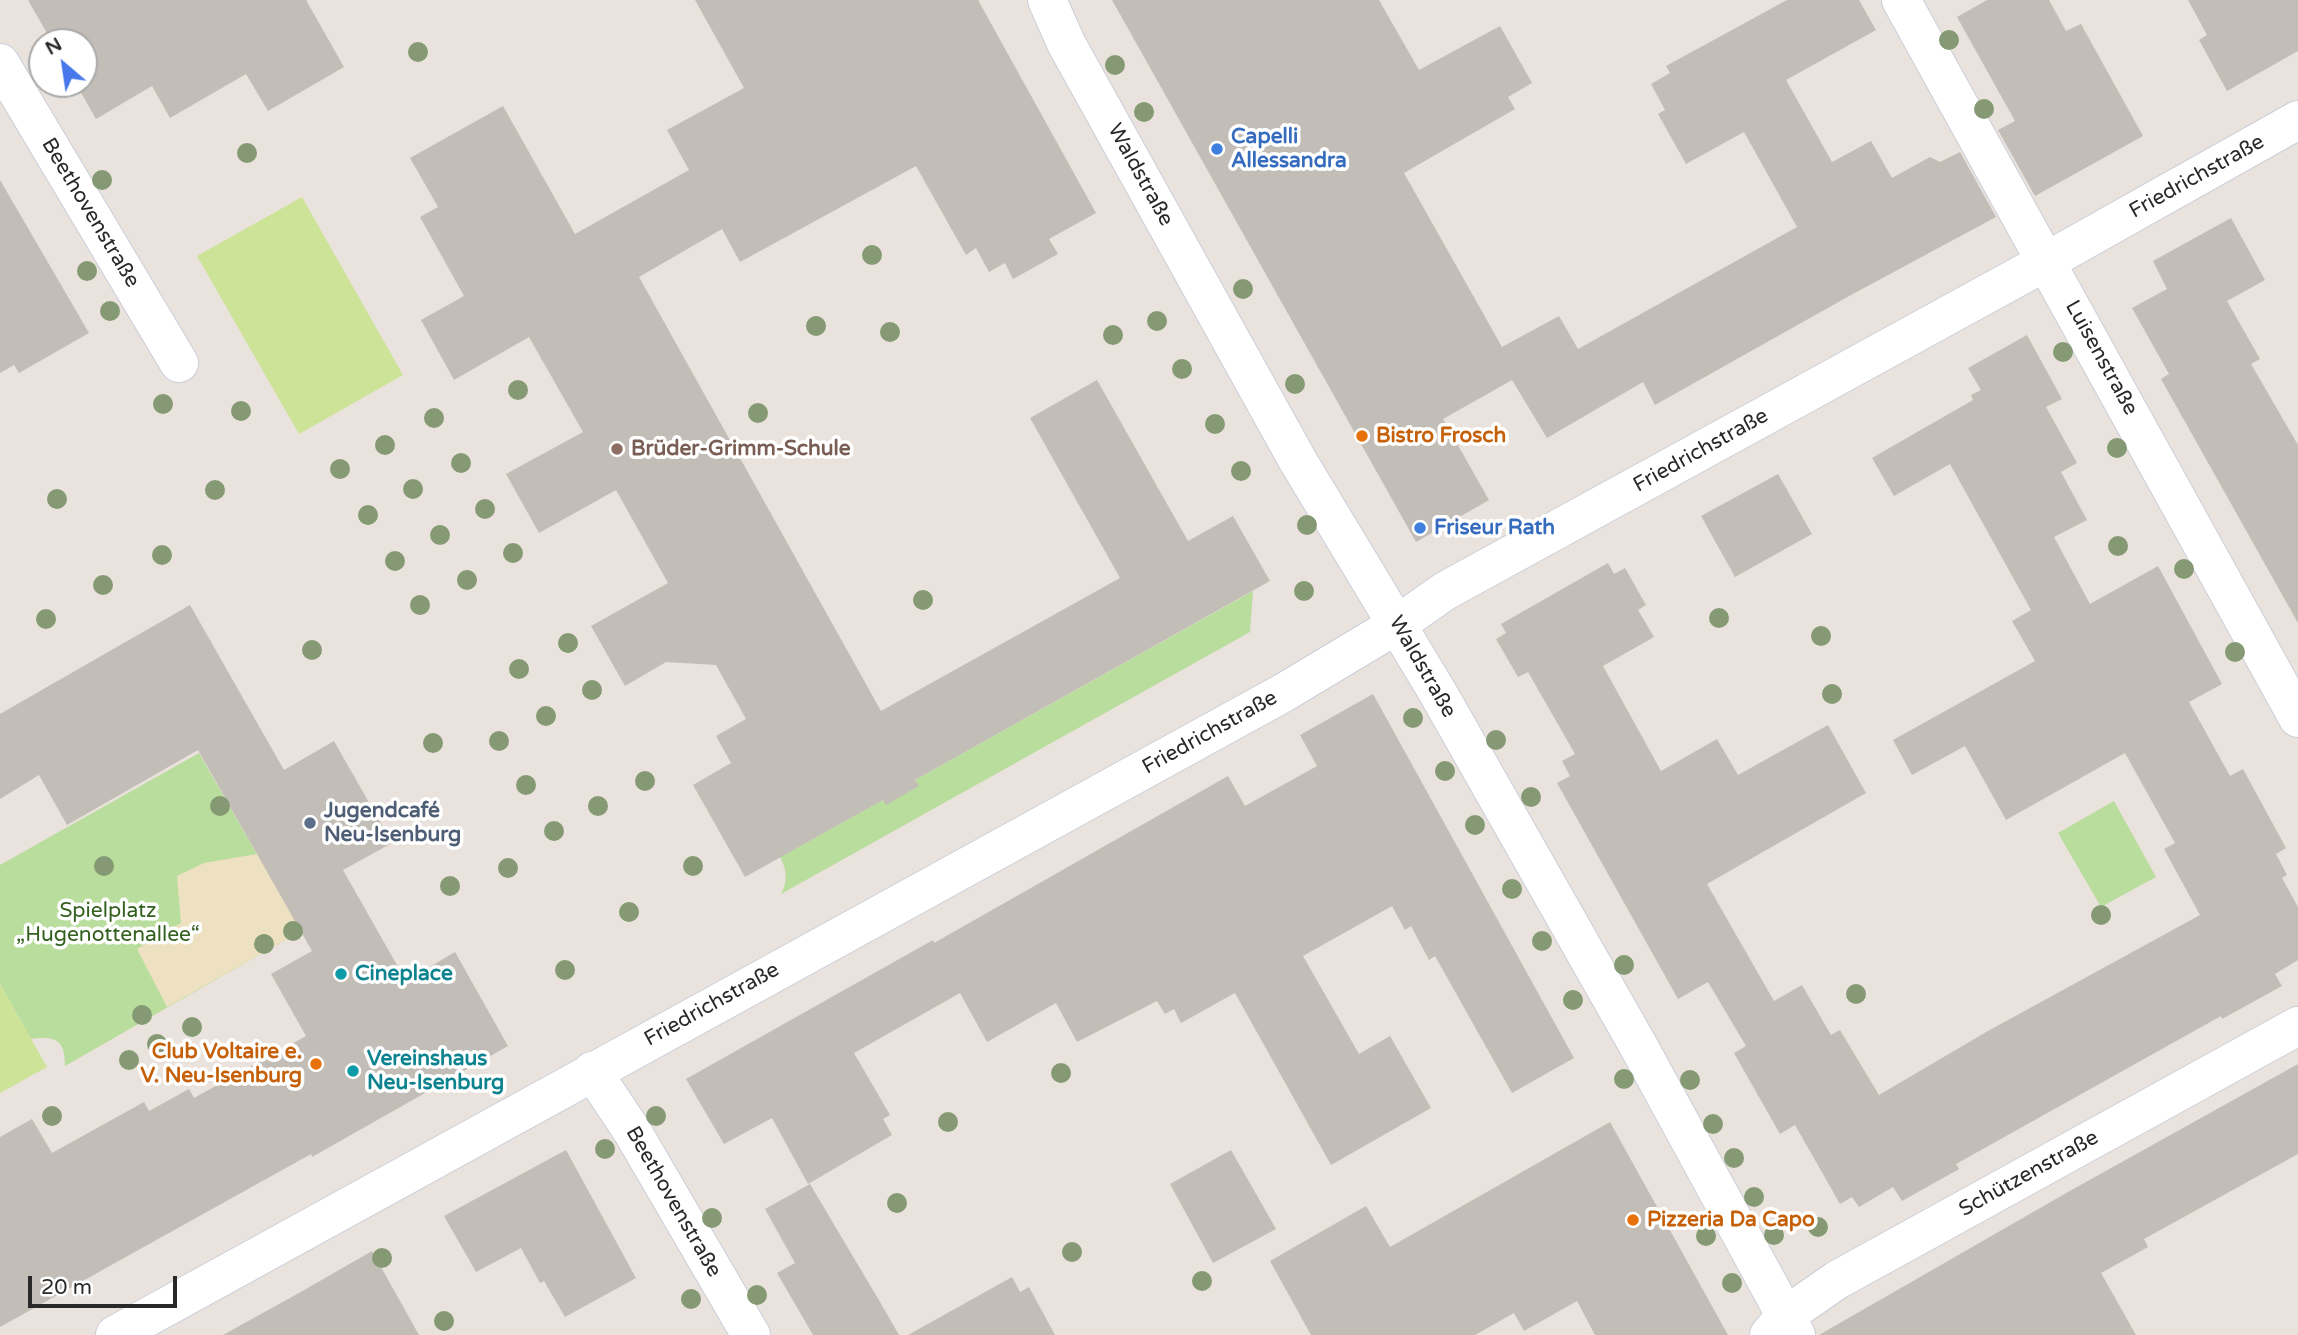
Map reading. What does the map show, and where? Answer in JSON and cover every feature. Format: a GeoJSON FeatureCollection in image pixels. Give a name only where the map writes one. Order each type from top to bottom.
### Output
{"type":"FeatureCollection","features":[{"type":"Feature","properties":{"kind":"street","name":"Waldstraße"},"geometry":{"type":"LineString","coordinates":[[1047,0],[1066,43],[1298,461],[1398,624],[1632,1035],[1783,1329]]}},
{"type":"Feature","properties":{"kind":"street","name":"Luisenstraße"},"geometry":{"type":"LineString","coordinates":[[1901,0],[2048,261],[2298,718]]}},
{"type":"Feature","properties":{"kind":"street","name":"Beethovenstraße"},"geometry":{"type":"LineString","coordinates":[[0,63],[179,363]]}},
{"type":"Feature","properties":{"kind":"street","name":"Friedrichstraße"},"geometry":{"type":"LineString","coordinates":[[115,1335],[1283,692],[1398,624],[1445,591],[2048,261],[2298,120]]}},
{"type":"Feature","properties":{"kind":"street","name":"Schützenstraße"},"geometry":{"type":"LineString","coordinates":[[1783,1329],[1837,1280],[2298,1026]]}},
{"type":"Feature","properties":{"kind":"street","name":"Beethovenstraße"},"geometry":{"type":"LineString","coordinates":[[592,1071],[632,1131],[751,1335]]}},
{"type":"Feature","properties":{"kind":"green space"},"geometry":{"type":"Polygon","coordinates":[[[302,197],[403,375],[299,434],[197,256],[302,197]]]}},
{"type":"Feature","properties":{"kind":"green space"},"geometry":{"type":"Polygon","coordinates":[[[1253,591],[1250,632],[781,894],[786,876],[780,857],[883,800],[886,804],[918,785],[915,780],[1253,591]]]}},
{"type":"Feature","properties":{"kind":"green space","name":"Spielplatz „Hugenottenallee“"},"geometry":{"type":"Polygon","coordinates":[[[199,753],[301,931],[65,1066],[61,1045],[52,1039],[31,1039],[0,984],[0,865],[199,753]]]}},
{"type":"Feature","properties":{"kind":"green space"},"geometry":{"type":"Polygon","coordinates":[[[2114,801],[2156,877],[2101,907],[2058,833],[2114,801]]]}},
{"type":"Feature","properties":{"kind":"green space"},"geometry":{"type":"Polygon","coordinates":[[[0,984],[47,1067],[0,1093],[0,984]]]}},
{"type":"Feature","properties":{"kind":"sand"},"geometry":{"type":"Polygon","coordinates":[[[257,854],[301,931],[167,1007],[137,949],[181,923],[177,876],[204,863],[257,854]]]}},
{"type":"Feature","properties":{"kind":"building"},"geometry":{"type":"Polygon","coordinates":[[[28,0],[306,0],[344,67],[268,111],[246,74],[170,118],[152,86],[96,119],[84,98],[98,98],[98,28],[44,28],[28,0]]]}},
{"type":"Feature","properties":{"kind":"building"},"geometry":{"type":"Polygon","coordinates":[[[695,0],[978,0],[1096,213],[1049,239],[1058,254],[1013,279],[1005,263],[989,272],[976,248],[966,255],[916,166],[740,262],[722,229],[639,277],[881,711],[1120,578],[1030,418],[1097,380],[1188,541],[1233,516],[1270,581],[915,780],[919,786],[886,805],[883,800],[745,877],[693,785],[731,763],[716,736],[746,719],[716,665],[666,662],[625,686],[591,626],[668,583],[616,490],[539,533],[506,474],[583,432],[529,337],[454,380],[421,320],[464,296],[420,217],[438,207],[410,158],[503,106],[575,234],[689,170],[667,130],[744,88],[695,0]]]}},
{"type":"Feature","properties":{"kind":"building"},"geometry":{"type":"Polygon","coordinates":[[[1112,0],[1379,0],[1419,70],[1500,26],[1532,83],[1508,97],[1515,109],[1404,173],[1502,347],[1559,316],[1578,349],[1797,227],[1744,132],[1686,164],[1658,114],[1665,110],[1651,84],[1670,73],[1666,66],[1787,0],[1859,0],[1876,30],[1786,80],[1832,162],[1871,141],[1892,178],[1930,157],[1940,162],[1960,152],[1996,217],[1655,405],[1643,382],[1547,438],[1512,380],[1443,419],[1489,500],[1416,542],[1112,0]]]}},
{"type":"Feature","properties":{"kind":"building"},"geometry":{"type":"Polygon","coordinates":[[[1987,0],[2049,0],[2066,31],[2081,24],[2143,136],[2035,196],[1998,130],[2015,121],[1957,17],[1987,0]]]}},
{"type":"Feature","properties":{"kind":"building"},"geometry":{"type":"Polygon","coordinates":[[[2188,0],[2298,0],[2298,51],[2227,91],[2199,40],[2207,35],[2188,0]]]}},
{"type":"Feature","properties":{"kind":"building"},"geometry":{"type":"Polygon","coordinates":[[[0,180],[89,333],[19,373],[14,365],[0,373],[0,180]]]}},
{"type":"Feature","properties":{"kind":"building"},"geometry":{"type":"Polygon","coordinates":[[[2231,218],[2265,280],[2227,301],[2260,359],[2251,364],[2298,445],[2298,623],[2161,379],[2169,374],[2132,308],[2167,289],[2153,261],[2231,218]]]}},
{"type":"Feature","properties":{"kind":"building"},"geometry":{"type":"Polygon","coordinates":[[[2027,335],[2062,399],[2046,407],[2077,463],[2061,472],[2087,520],[2054,537],[2090,604],[2158,566],[2222,684],[2189,702],[2230,776],[2243,769],[2286,848],[2276,854],[2287,875],[2282,878],[2298,907],[2298,960],[2275,974],[2282,986],[2222,1019],[2221,1016],[1956,1164],[1959,1169],[1902,1201],[1893,1187],[1859,1207],[1852,1197],[1840,1204],[1795,1125],[1780,1134],[1734,1053],[1746,1046],[1708,982],[1678,999],[1557,783],[1570,776],[1562,761],[1575,754],[1528,672],[1518,677],[1496,639],[1506,633],[1501,624],[1608,563],[1614,574],[1625,568],[1646,605],[1638,610],[1654,637],[1603,666],[1661,771],[1717,739],[1738,775],[1828,725],[1866,793],[1707,884],[1774,1001],[1802,985],[1831,1035],[1840,1030],[1879,1095],[1988,1031],[2200,915],[2164,849],[2175,843],[2125,753],[2006,820],[1965,746],[1912,775],[1893,740],[2035,661],[2012,621],[2031,610],[1950,464],[1894,496],[1872,458],[1973,400],[1971,395],[1981,390],[1968,368],[2027,335]]]}},
{"type":"Feature","properties":{"kind":"building"},"geometry":{"type":"Polygon","coordinates":[[[1778,474],[1812,534],[1735,577],[1701,516],[1778,474]]]}},
{"type":"Feature","properties":{"kind":"building"},"geometry":{"type":"Polygon","coordinates":[[[190,605],[284,770],[334,741],[392,843],[343,870],[406,981],[455,952],[508,1046],[312,1157],[311,1154],[0,1327],[0,1137],[32,1119],[52,1153],[144,1102],[149,1111],[189,1089],[194,1098],[306,1036],[271,974],[312,951],[198,750],[67,825],[39,775],[0,799],[0,714],[190,605]]]}},
{"type":"Feature","properties":{"kind":"building"},"geometry":{"type":"Polygon","coordinates":[[[1373,694],[1574,1058],[1512,1093],[1435,956],[1429,960],[1411,926],[1405,930],[1392,906],[1303,956],[1359,1054],[1390,1036],[1431,1108],[1331,1165],[1235,993],[1181,1023],[1174,1009],[1165,1014],[1157,1001],[1077,1042],[1056,1003],[987,1042],[960,993],[854,1053],[890,1115],[883,1119],[892,1135],[808,1184],[772,1118],[724,1144],[686,1079],[933,940],[934,943],[1228,776],[1245,806],[1317,766],[1300,735],[1373,694]]]}},
{"type":"Feature","properties":{"kind":"building"},"geometry":{"type":"Polygon","coordinates":[[[2298,1064],[2298,1154],[2144,1239],[2148,1247],[2101,1273],[2136,1335],[1819,1335],[2068,1192],[2298,1064]]]}},
{"type":"Feature","properties":{"kind":"building"},"geometry":{"type":"Polygon","coordinates":[[[1610,1122],[1728,1335],[1595,1335],[1577,1301],[1524,1331],[1514,1313],[1475,1335],[1311,1335],[1270,1261],[1366,1206],[1390,1247],[1610,1122]]]}},
{"type":"Feature","properties":{"kind":"building"},"geometry":{"type":"Polygon","coordinates":[[[566,1150],[636,1278],[565,1317],[544,1281],[540,1283],[521,1248],[476,1272],[444,1216],[566,1150]]]}},
{"type":"Feature","properties":{"kind":"building"},"geometry":{"type":"Polygon","coordinates":[[[1231,1150],[1276,1229],[1213,1263],[1170,1184],[1231,1150]]]}},
{"type":"Feature","properties":{"kind":"building"},"geometry":{"type":"Polygon","coordinates":[[[810,1184],[899,1335],[813,1335],[777,1273],[795,1263],[765,1209],[810,1184]]]}},
{"type":"Feature","properties":{"kind":"building"},"geometry":{"type":"Polygon","coordinates":[[[372,1251],[419,1335],[223,1335],[299,1293],[372,1251]]]}},
{"type":"Feature","properties":{"kind":"building"},"geometry":{"type":"Polygon","coordinates":[[[1012,1277],[1020,1292],[1029,1287],[1055,1335],[908,1335],[1012,1277]]]}},
{"type":"Feature","properties":{"kind":"place","name":"Capelli Allessandra"},"geometry":{"type":"Point","coordinates":[1217,149]}},
{"type":"Feature","properties":{"kind":"place","name":"Bistro Frosch"},"geometry":{"type":"Point","coordinates":[1362,436]}},
{"type":"Feature","properties":{"kind":"place","name":"Brüder-Grimm-Schule"},"geometry":{"type":"Point","coordinates":[617,449]}},
{"type":"Feature","properties":{"kind":"place","name":"Friseur Rath"},"geometry":{"type":"Point","coordinates":[1420,528]}},
{"type":"Feature","properties":{"kind":"place","name":"Jugendcafé Neu-Isenburg"},"geometry":{"type":"Point","coordinates":[310,823]}},
{"type":"Feature","properties":{"kind":"place","name":"Cineplace"},"geometry":{"type":"Point","coordinates":[341,974]}},
{"type":"Feature","properties":{"kind":"place","name":"Club Voltaire e. V. Neu-Isenburg"},"geometry":{"type":"Point","coordinates":[316,1064]}},
{"type":"Feature","properties":{"kind":"place","name":"Vereinshaus Neu-Isenburg"},"geometry":{"type":"Point","coordinates":[353,1071]}},
{"type":"Feature","properties":{"kind":"place","name":"Pizzeria Da Capo"},"geometry":{"type":"Point","coordinates":[1633,1220]}}]}
